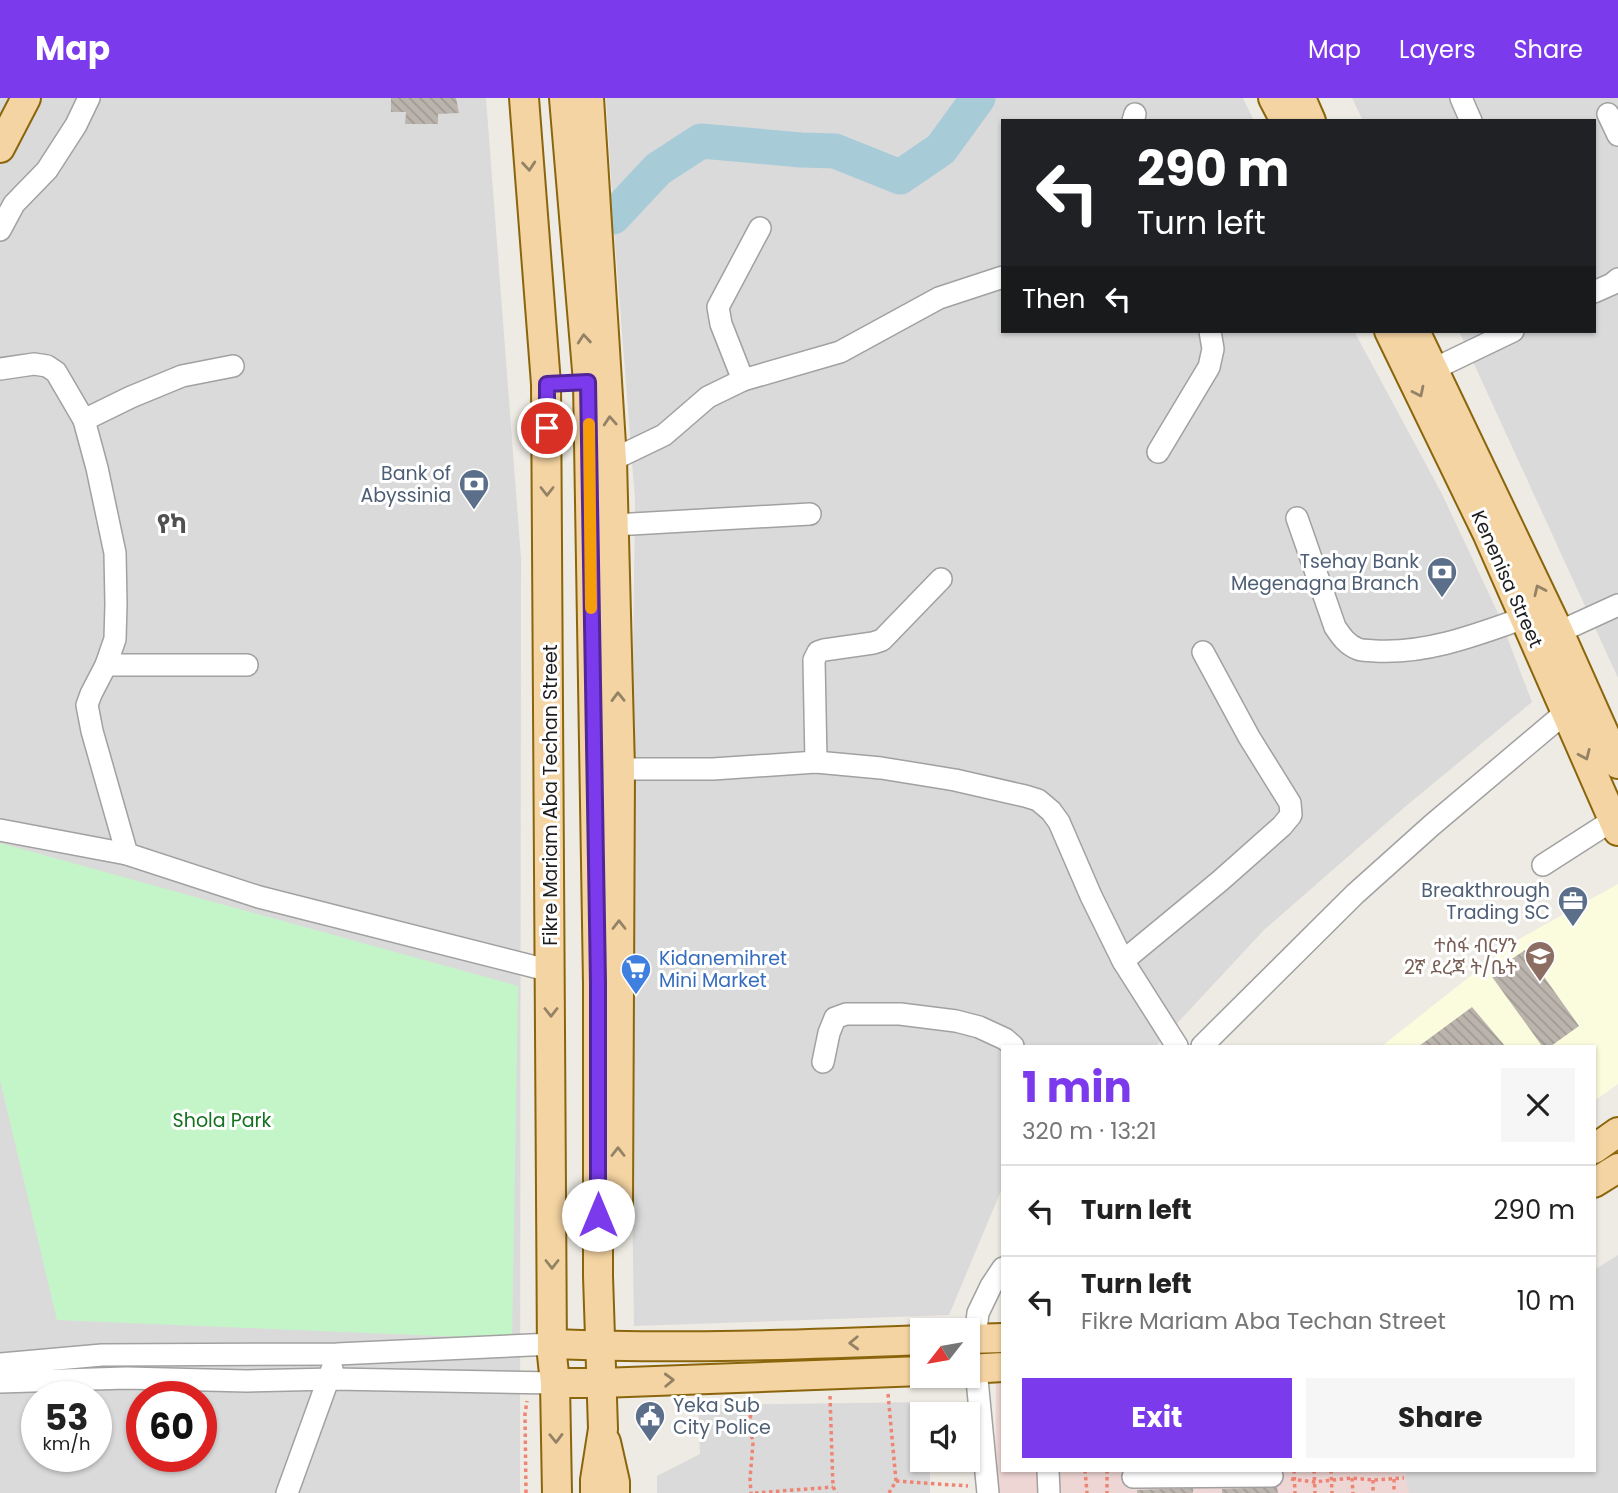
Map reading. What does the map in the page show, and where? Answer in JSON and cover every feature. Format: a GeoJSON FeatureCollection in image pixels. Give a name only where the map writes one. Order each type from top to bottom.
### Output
{"type":"FeatureCollection","features":[{"type":"Feature","properties":{"kind":"main road"},"geometry":{"type":"LineString","coordinates":[[0,148],[26,98]]}},
{"type":"Feature","properties":{"kind":"main road","name":"Fikre Mariam Aba Techan Street"},"geometry":{"type":"LineString","coordinates":[[524,98],[547,384],[553,1344],[557,1493]]}},
{"type":"Feature","properties":{"kind":"main road"},"geometry":{"type":"LineString","coordinates":[[564,98],[588,382],[600,1346],[603,1429],[615,1493]]}},
{"type":"Feature","properties":{"kind":"main road"},"geometry":{"type":"LineString","coordinates":[[589,98],[612,460],[620,769],[618,1205],[599,1240]]}},
{"type":"Feature","properties":{"kind":"main road"},"geometry":{"type":"LineString","coordinates":[[1273,98],[1284,119]]}},
{"type":"Feature","properties":{"kind":"main road"},"geometry":{"type":"LineString","coordinates":[[1301,98],[1310,119]]}},
{"type":"Feature","properties":{"kind":"main road","name":"Kenenisa Street"},"geometry":{"type":"LineString","coordinates":[[1390,333],[1498,530],[1559,632],[1578,707],[1616,825]]}},
{"type":"Feature","properties":{"kind":"main road","name":"Kenenisa Street"},"geometry":{"type":"LineString","coordinates":[[1416,333],[1434,369],[1498,530],[1524,618],[1578,707],[1618,763]]}},
{"type":"Feature","properties":{"kind":"main road"},"geometry":{"type":"LineString","coordinates":[[547,384],[588,382]]}},
{"type":"Feature","properties":{"kind":"main road"},"geometry":{"type":"LineString","coordinates":[[1596,1148],[1618,1132]]}},
{"type":"Feature","properties":{"kind":"main road"},"geometry":{"type":"LineString","coordinates":[[1596,1182],[1618,1168]]}},
{"type":"Feature","properties":{"kind":"main road"},"geometry":{"type":"LineString","coordinates":[[980,1339],[1001,1338]]}},
{"type":"Feature","properties":{"kind":"main road"},"geometry":{"type":"LineString","coordinates":[[553,1344],[822,1344],[910,1340]]}},
{"type":"Feature","properties":{"kind":"main road"},"geometry":{"type":"LineString","coordinates":[[555,1383],[910,1371]]}},
{"type":"Feature","properties":{"kind":"main road"},"geometry":{"type":"LineString","coordinates":[[595,1493],[603,1429]]}},
{"type":"Feature","properties":{"kind":"street"},"geometry":{"type":"LineString","coordinates":[[0,230],[14,204],[47,170],[76,125],[89,98]]}},
{"type":"Feature","properties":{"kind":"street"},"geometry":{"type":"LineString","coordinates":[[1461,98],[1470,119]]}},
{"type":"Feature","properties":{"kind":"street"},"geometry":{"type":"LineString","coordinates":[[1608,114],[1618,135]]}},
{"type":"Feature","properties":{"kind":"street"},"geometry":{"type":"LineString","coordinates":[[743,380],[721,324],[718,307],[760,228]]}},
{"type":"Feature","properties":{"kind":"street"},"geometry":{"type":"LineString","coordinates":[[612,460],[664,436],[708,397],[743,380],[840,352],[939,298],[1001,278]]}},
{"type":"Feature","properties":{"kind":"street"},"geometry":{"type":"LineString","coordinates":[[1596,291],[1618,279]]}},
{"type":"Feature","properties":{"kind":"street"},"geometry":{"type":"LineString","coordinates":[[1158,452],[1209,367],[1213,349],[1210,333]]}},
{"type":"Feature","properties":{"kind":"street"},"geometry":{"type":"LineString","coordinates":[[1434,369],[1509,333]]}},
{"type":"Feature","properties":{"kind":"street"},"geometry":{"type":"LineString","coordinates":[[0,369],[34,364],[47,366],[56,372],[84,419],[97,468],[115,553],[115,639],[106,665],[90,694],[88,705],[92,731],[127,854]]}},
{"type":"Feature","properties":{"kind":"street"},"geometry":{"type":"LineString","coordinates":[[84,419],[182,376],[233,366]]}},
{"type":"Feature","properties":{"kind":"street"},"geometry":{"type":"LineString","coordinates":[[614,525],[810,514]]}},
{"type":"Feature","properties":{"kind":"street"},"geometry":{"type":"LineString","coordinates":[[1297,518],[1335,627],[1345,641],[1359,650],[1415,650],[1464,639],[1524,618]]}},
{"type":"Feature","properties":{"kind":"street"},"geometry":{"type":"LineString","coordinates":[[816,762],[814,660],[818,652],[882,640],[941,579]]}},
{"type":"Feature","properties":{"kind":"street"},"geometry":{"type":"LineString","coordinates":[[1559,632],[1618,606]]}},
{"type":"Feature","properties":{"kind":"street"},"geometry":{"type":"LineString","coordinates":[[1123,961],[1231,872],[1291,815],[1290,803],[1249,737],[1203,652]]}},
{"type":"Feature","properties":{"kind":"street"},"geometry":{"type":"LineString","coordinates":[[106,665],[247,664]]}},
{"type":"Feature","properties":{"kind":"street"},"geometry":{"type":"LineString","coordinates":[[1203,1045],[1354,894],[1432,825],[1578,707]]}},
{"type":"Feature","properties":{"kind":"street"},"geometry":{"type":"LineString","coordinates":[[620,769],[713,769],[816,762],[881,768],[955,780],[1038,800],[1059,822],[1123,961],[1176,1045]]}},
{"type":"Feature","properties":{"kind":"street"},"geometry":{"type":"LineString","coordinates":[[1543,865],[1616,825]]}},
{"type":"Feature","properties":{"kind":"street"},"geometry":{"type":"LineString","coordinates":[[0,830],[127,854],[259,897],[551,971]]}},
{"type":"Feature","properties":{"kind":"street"},"geometry":{"type":"LineString","coordinates":[[823,1062],[835,1018],[846,1014],[900,1014],[956,1021],[979,1027],[1012,1045]]}},
{"type":"Feature","properties":{"kind":"street"},"geometry":{"type":"LineString","coordinates":[[977,1318],[1001,1271]]}},
{"type":"Feature","properties":{"kind":"street"},"geometry":{"type":"LineString","coordinates":[[0,1364],[102,1355],[337,1354],[553,1344]]}},
{"type":"Feature","properties":{"kind":"street"},"geometry":{"type":"LineString","coordinates":[[287,1493],[337,1354]]}},
{"type":"Feature","properties":{"kind":"street"},"geometry":{"type":"LineString","coordinates":[[982,1368],[988,1490]]}},
{"type":"Feature","properties":{"kind":"street"},"geometry":{"type":"LineString","coordinates":[[0,1382],[126,1378],[555,1383]]}},
{"type":"Feature","properties":{"kind":"street"},"geometry":{"type":"LineString","coordinates":[[1048,1472],[1049,1493]]}},
{"type":"Feature","properties":{"kind":"street"},"geometry":{"type":"LineString","coordinates":[[1133,1480],[1201,1485],[1272,1476]]}},
{"type":"Feature","properties":{"kind":"path"},"geometry":{"type":"LineString","coordinates":[[887,1385],[896,1481],[889,1493]]}},
{"type":"Feature","properties":{"kind":"path"},"geometry":{"type":"LineString","coordinates":[[830,1387],[833,1487],[837,1493]]}},
{"type":"Feature","properties":{"kind":"path"},"geometry":{"type":"LineString","coordinates":[[751,1402],[750,1428],[753,1443],[750,1479],[753,1493],[833,1487]]}},
{"type":"Feature","properties":{"kind":"path"},"geometry":{"type":"LineString","coordinates":[[1085,1472],[1087,1493]]}},
{"type":"Feature","properties":{"kind":"path"},"geometry":{"type":"LineString","coordinates":[[1105,1472],[1107,1493]]}},
{"type":"Feature","properties":{"kind":"path"},"geometry":{"type":"LineString","coordinates":[[1294,1472],[1295,1493]]}},
{"type":"Feature","properties":{"kind":"path"},"geometry":{"type":"LineString","coordinates":[[1314,1472],[1315,1493]]}},
{"type":"Feature","properties":{"kind":"path"},"geometry":{"type":"LineString","coordinates":[[1331,1472],[1332,1493]]}},
{"type":"Feature","properties":{"kind":"path"},"geometry":{"type":"LineString","coordinates":[[1272,1476],[1314,1482],[1352,1478],[1404,1478]]}},
{"type":"Feature","properties":{"kind":"path"},"geometry":{"type":"LineString","coordinates":[[1352,1478],[1353,1493]]}},
{"type":"Feature","properties":{"kind":"path"},"geometry":{"type":"LineString","coordinates":[[1394,1479],[1394,1493]]}},
{"type":"Feature","properties":{"kind":"path"},"geometry":{"type":"LineString","coordinates":[[1373,1480],[1373,1493]]}},
{"type":"Feature","properties":{"kind":"path"},"geometry":{"type":"LineString","coordinates":[[896,1481],[988,1490]]}},
{"type":"Feature","properties":{"kind":"shaded area"},"geometry":{"type":"Polygon","coordinates":[[[0,98],[486,98],[521,558],[520,1493],[0,1493],[0,98]]]}},
{"type":"Feature","properties":{"kind":"shaded area"},"geometry":{"type":"Polygon","coordinates":[[[606,98],[1243,98],[1253,119],[1001,119],[1001,333],[1355,333],[1442,494],[1497,611],[1532,702],[1406,806],[1264,930],[1157,1045],[1001,1045],[1001,1191],[949,1315],[634,1326],[629,984],[635,500],[606,98]]]}},
{"type":"Feature","properties":{"kind":"shaded area"},"geometry":{"type":"Polygon","coordinates":[[[1352,98],[1618,98],[1618,678],[1460,333],[1596,333],[1596,119],[1362,119],[1352,98]]]}},
{"type":"Feature","properties":{"kind":"shaded area","name":"ተስፋ ብርሃን 2ኛ ደረጃ ት/ቤት"},"geometry":{"type":"Polygon","coordinates":[[[1618,884],[1618,1084],[1596,1100],[1596,1045],[1383,1045],[1512,943],[1618,884]]]}},
{"type":"Feature","properties":{"kind":"shaded area"},"geometry":{"type":"Polygon","coordinates":[[[1618,1255],[1618,1493],[1405,1493],[1404,1472],[1596,1472],[1596,1269],[1618,1255]]]}},
{"type":"Feature","properties":{"kind":"shaded area"},"geometry":{"type":"Polygon","coordinates":[[[996,1363],[1001,1363],[1001,1472],[1404,1472],[1409,1493],[995,1493],[996,1363]]]}},
{"type":"Feature","properties":{"kind":"shaded area"},"geometry":{"type":"Polygon","coordinates":[[[910,1402],[910,1472],[930,1472],[930,1493],[657,1493],[657,1476],[700,1454],[698,1405],[910,1402]]]}},
{"type":"Feature","properties":{"kind":"green space","name":"Shola Park"},"geometry":{"type":"Polygon","coordinates":[[[0,843],[518,986],[512,1339],[57,1320],[0,1080],[0,843]]]}},
{"type":"Feature","properties":{"kind":"building"},"geometry":{"type":"Polygon","coordinates":[[[391,98],[456,98],[459,113],[438,114],[438,124],[405,124],[406,112],[391,112],[391,98]]]}},
{"type":"Feature","properties":{"kind":"building"},"geometry":{"type":"Polygon","coordinates":[[[1525,950],[1579,1026],[1552,1045],[1541,1045],[1490,974],[1525,950]]]}},
{"type":"Feature","properties":{"kind":"building"},"geometry":{"type":"Polygon","coordinates":[[[1472,1007],[1504,1045],[1465,1045],[1420,1045],[1472,1007]]]}},
{"type":"Feature","properties":{"kind":"building"},"geometry":{"type":"Polygon","coordinates":[[[1277,1487],[1278,1493],[1222,1493],[1222,1489],[1277,1487]]]}},
{"type":"Feature","properties":{"kind":"building"},"geometry":{"type":"Polygon","coordinates":[[[1193,1488],[1193,1493],[1137,1493],[1137,1490],[1193,1488]]]}},
{"type":"Feature","properties":{"kind":"waterway"},"geometry":{"type":"LineString","coordinates":[[613,217],[658,169],[701,141],[835,151],[900,177],[941,149],[978,98]]}},
{"type":"Feature","properties":{"kind":"slow traffic"},"geometry":{"type":"LineString","coordinates":[[589,424],[591,608]]}},
{"type":"Feature","properties":{"kind":"place","name":"Bank of Abyssinia"},"geometry":{"type":"Point","coordinates":[474,511]}},
{"type":"Feature","properties":{"kind":"place","name":"Tsehay Bank Megenagna Branch"},"geometry":{"type":"Point","coordinates":[1442,599]}},
{"type":"Feature","properties":{"kind":"place","name":"Breakthrough Trading SC"},"geometry":{"type":"Point","coordinates":[1573,928]}},
{"type":"Feature","properties":{"kind":"place","name":"ተስፋ ብርሃን 2ኛ ደረጃ ት/ቤት"},"geometry":{"type":"Point","coordinates":[1540,983]}},
{"type":"Feature","properties":{"kind":"place","name":"Kidanemihret Mini Market"},"geometry":{"type":"Point","coordinates":[636,996]}},
{"type":"Feature","properties":{"kind":"place","name":"Yeka Sub City Police"},"geometry":{"type":"Point","coordinates":[650,1443]}},
{"type":"Feature","properties":{"kind":"district","name":"የካ"},"geometry":{"type":"Point","coordinates":[172,524]}},
{"type":"Feature","properties":{"kind":"route"},"geometry":{"type":"LineString","coordinates":[[547,428],[547,384],[588,382],[598,983],[598,1215]]}}]}
